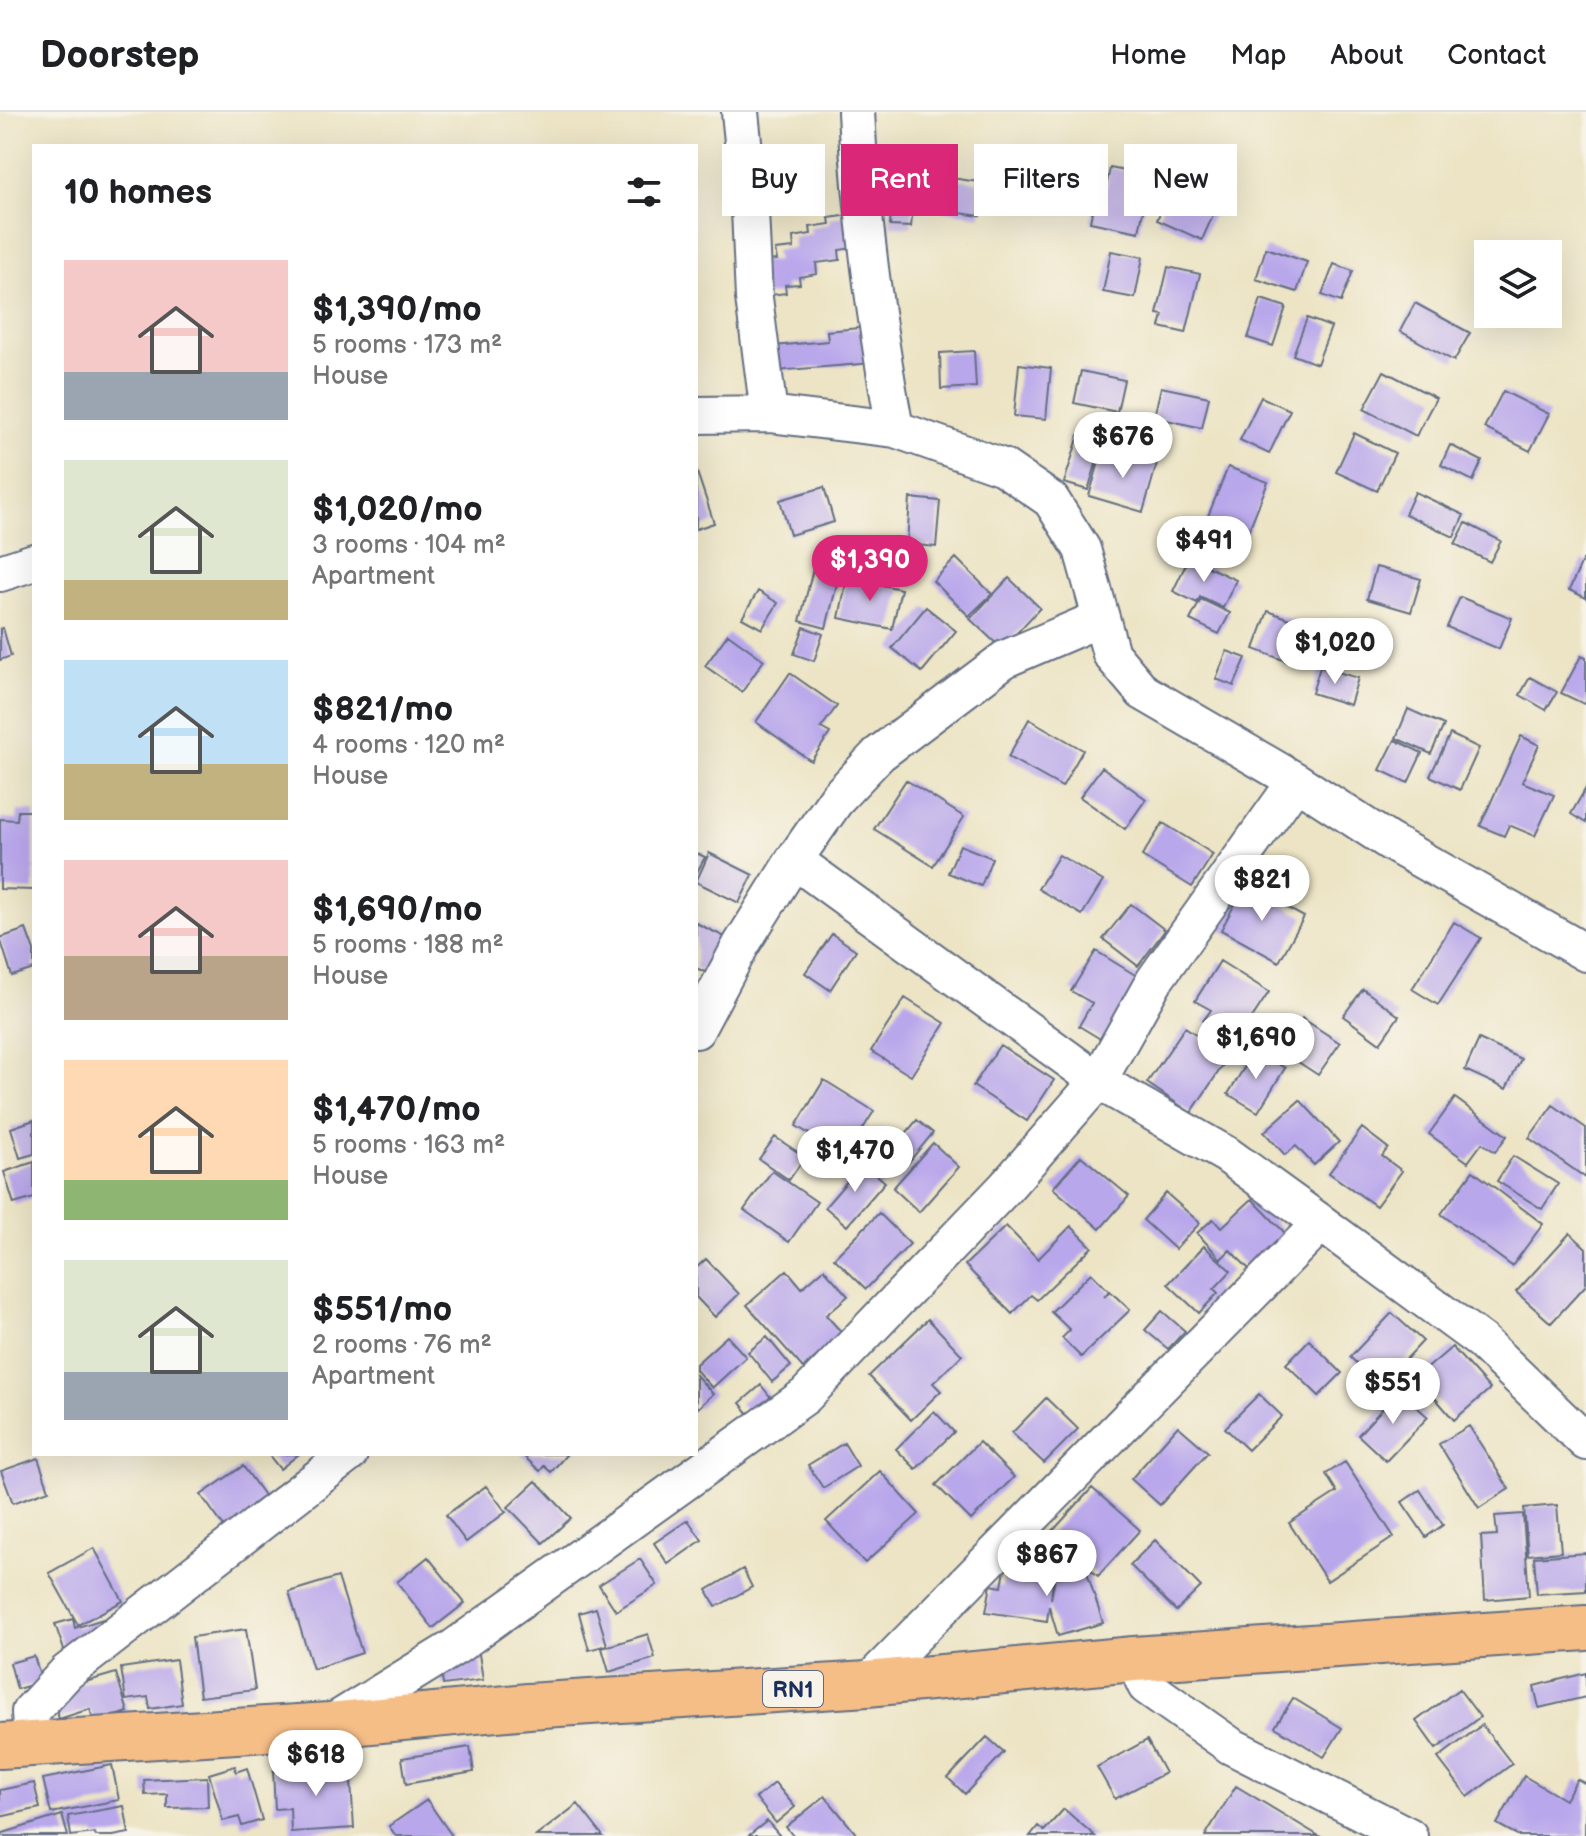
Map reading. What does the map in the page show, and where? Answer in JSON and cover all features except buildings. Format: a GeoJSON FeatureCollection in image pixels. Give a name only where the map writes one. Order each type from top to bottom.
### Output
{"type":"FeatureCollection","features":[{"type":"Feature","properties":{"kind":"highway","name":"RN1"},"geometry":{"type":"LineString","coordinates":[[16,1745],[329,1725],[528,1706],[867,1684],[1134,1659],[1586,1628]]}},
{"type":"Feature","properties":{"kind":"street"},"geometry":{"type":"LineString","coordinates":[[740,112],[750,210],[754,298],[769,414]]}},
{"type":"Feature","properties":{"kind":"street"},"geometry":{"type":"LineString","coordinates":[[856,112],[878,336],[895,429]]}},
{"type":"Feature","properties":{"kind":"street"},"geometry":{"type":"LineString","coordinates":[[698,415],[769,414],[895,429],[1003,467],[1051,500],[1082,549],[1111,654],[1143,692],[1296,781],[1390,842],[1586,953]]}},
{"type":"Feature","properties":{"kind":"street"},"geometry":{"type":"LineString","coordinates":[[0,573],[32,563]]}},
{"type":"Feature","properties":{"kind":"street"},"geometry":{"type":"LineString","coordinates":[[698,1026],[741,945],[794,860],[838,797],[879,754],[1005,659],[1101,618]]}},
{"type":"Feature","properties":{"kind":"street"},"geometry":{"type":"LineString","coordinates":[[329,1725],[455,1647],[805,1396],[1005,1188],[1098,1081],[1154,981],[1296,781]]}},
{"type":"Feature","properties":{"kind":"street"},"geometry":{"type":"LineString","coordinates":[[794,860],[1098,1081],[1227,1155],[1321,1223],[1481,1341],[1586,1442]]}},
{"type":"Feature","properties":{"kind":"street"},"geometry":{"type":"LineString","coordinates":[[867,1684],[1321,1223]]}},
{"type":"Feature","properties":{"kind":"street"},"geometry":{"type":"LineString","coordinates":[[16,1745],[30,1712],[67,1672],[346,1456]]}},
{"type":"Feature","properties":{"kind":"street"},"geometry":{"type":"LineString","coordinates":[[1134,1659],[1146,1686],[1231,1746],[1403,1835]]}}]}
